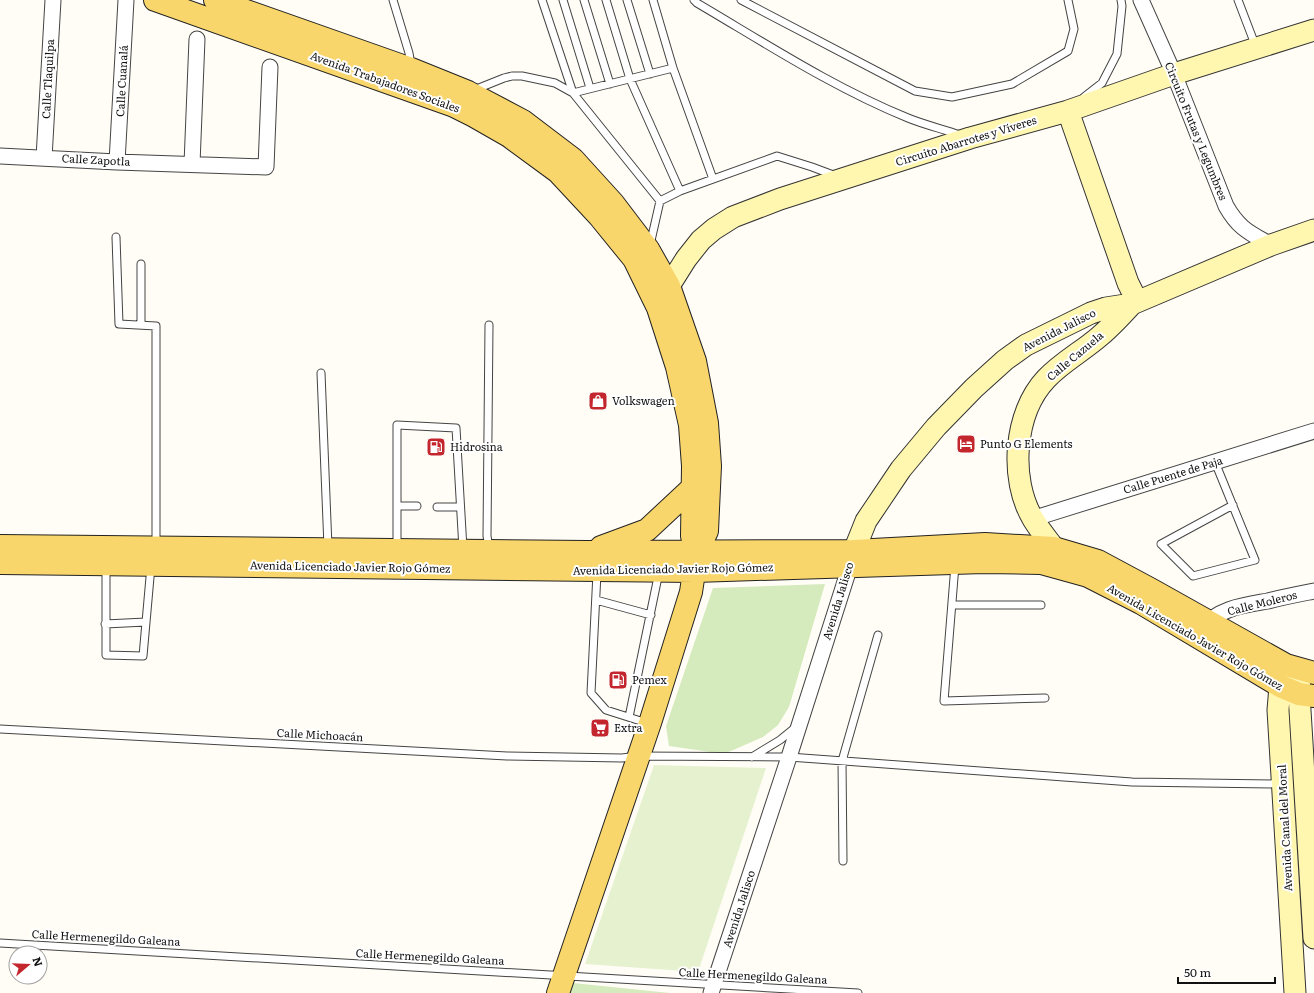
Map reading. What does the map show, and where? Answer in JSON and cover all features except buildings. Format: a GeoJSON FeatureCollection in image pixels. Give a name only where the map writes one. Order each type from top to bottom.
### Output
{"type":"FeatureCollection","features":[{"type":"Feature","properties":{"kind":"main road","name":"Avenida Trabajadores Sociales"},"geometry":{"type":"LineString","coordinates":[[155,0],[461,99],[523,121],[573,159],[613,203],[648,249],[669,286],[695,361],[707,423],[710,466],[707,531],[696,561]]}},
{"type":"Feature","properties":{"kind":"main road","name":"Avenida Trabajadores Sociales"},"geometry":{"type":"LineString","coordinates":[[215,0],[411,69],[461,99],[474,116],[509,136],[558,172],[599,216],[634,259],[658,308],[677,367],[690,425],[693,466],[692,536],[696,561]]}},
{"type":"Feature","properties":{"kind":"main road","name":"Circuito Abarrotes y Víveres"},"geometry":{"type":"LineString","coordinates":[[658,308],[669,286],[686,259],[701,240],[714,229],[733,218],[780,200],[843,179],[970,138],[1068,111],[1174,74],[1314,30]]}},
{"type":"Feature","properties":{"kind":"main road"},"geometry":{"type":"LineString","coordinates":[[1068,111],[1135,302]]}},
{"type":"Feature","properties":{"kind":"main road","name":"Calle Cazuela"},"geometry":{"type":"LineString","coordinates":[[1106,308],[1135,302],[1271,245],[1314,230]]}},
{"type":"Feature","properties":{"kind":"main road","name":"Calle Cazuela"},"geometry":{"type":"LineString","coordinates":[[1054,548],[1032,519],[1021,492],[1017,465],[1020,434],[1029,403],[1045,380],[1074,355],[1101,336],[1135,302]]}},
{"type":"Feature","properties":{"kind":"main road","name":"Avenida Jalisco"},"geometry":{"type":"LineString","coordinates":[[852,558],[866,521],[901,469],[936,427],[974,388],[1005,360],[1026,345],[1091,313],[1106,308]]}},
{"type":"Feature","properties":{"kind":"main road"},"geometry":{"type":"LineString","coordinates":[[592,561],[647,530],[692,488]]}},
{"type":"Feature","properties":{"kind":"main road","name":"Avenida Licenciado Javier Rojo Gómez"},"geometry":{"type":"LineString","coordinates":[[955,554],[985,544],[1054,548],[1098,561],[1152,590],[1173,612]]}},
{"type":"Feature","properties":{"kind":"main road","name":"Avenida Licenciado Javier Rojo Gómez"},"geometry":{"type":"LineString","coordinates":[[0,546],[154,556],[592,561],[852,558],[955,554],[1041,563],[1088,576],[1141,603],[1173,612],[1298,692]]}},
{"type":"Feature","properties":{"kind":"main road","name":"Avenida Licenciado Javier Rojo Gómez"},"geometry":{"type":"LineString","coordinates":[[241,557],[328,549],[397,559]]}},
{"type":"Feature","properties":{"kind":"main road","name":"Avenida Licenciado Javier Rojo Gómez"},"geometry":{"type":"LineString","coordinates":[[463,559],[489,551],[592,561],[660,570],[696,561]]}},
{"type":"Feature","properties":{"kind":"main road","name":"Avenida Licenciado Javier Rojo Gómez"},"geometry":{"type":"LineString","coordinates":[[0,563],[106,564],[154,556]]}},
{"type":"Feature","properties":{"kind":"main road"},"geometry":{"type":"LineString","coordinates":[[560,984],[638,756],[640,720],[691,592],[696,561]]}},
{"type":"Feature","properties":{"kind":"main road","name":"Avenida Licenciado Javier Rojo Gómez"},"geometry":{"type":"LineString","coordinates":[[1203,630],[1300,669]]}},
{"type":"Feature","properties":{"kind":"main road","name":"Avenida Canal del Moral"},"geometry":{"type":"LineString","coordinates":[[1300,669],[1298,692],[1314,938]]}},
{"type":"Feature","properties":{"kind":"main road","name":"Avenida Canal del Moral"},"geometry":{"type":"LineString","coordinates":[[1295,993],[1278,710],[1298,692]]}},
{"type":"Feature","properties":{"kind":"street","name":"Calle Tlaquilpa"},"geometry":{"type":"LineString","coordinates":[[44,158],[53,0]]}},
{"type":"Feature","properties":{"kind":"street","name":"Calle Cuanalá"},"geometry":{"type":"LineString","coordinates":[[117,162],[126,0]]}},
{"type":"Feature","properties":{"kind":"street","name":"Circuito Frutas y Legumbres"},"geometry":{"type":"LineString","coordinates":[[1141,0],[1174,74],[1226,206],[1233,219],[1243,229],[1271,245]]}},
{"type":"Feature","properties":{"kind":"street"},"geometry":{"type":"LineString","coordinates":[[192,164],[197,39]]}},
{"type":"Feature","properties":{"kind":"street","name":"Calle Zapotla"},"geometry":{"type":"LineString","coordinates":[[0,156],[266,167],[270,67]]}},
{"type":"Feature","properties":{"kind":"street","name":"Calle Puente de Paja"},"geometry":{"type":"LineString","coordinates":[[1032,519],[1314,431]]}},
{"type":"Feature","properties":{"kind":"street","name":"Avenida Jalisco"},"geometry":{"type":"LineString","coordinates":[[712,989],[790,757],[852,558]]}},
{"type":"Feature","properties":{"kind":"street","name":"Calle Moleros"},"geometry":{"type":"LineString","coordinates":[[1203,630],[1224,612],[1243,606],[1314,590]]}},
{"type":"Feature","properties":{"kind":"lane"},"geometry":{"type":"LineString","coordinates":[[393,0],[409,53],[411,69]]}},
{"type":"Feature","properties":{"kind":"lane"},"geometry":{"type":"LineString","coordinates":[[542,0],[573,93],[660,201]]}},
{"type":"Feature","properties":{"kind":"lane"},"geometry":{"type":"LineString","coordinates":[[563,0],[590,88]]}},
{"type":"Feature","properties":{"kind":"lane"},"geometry":{"type":"LineString","coordinates":[[584,0],[610,84]]}},
{"type":"Feature","properties":{"kind":"lane"},"geometry":{"type":"LineString","coordinates":[[606,0],[630,79],[680,191]]}},
{"type":"Feature","properties":{"kind":"lane"},"geometry":{"type":"LineString","coordinates":[[627,0],[650,74]]}},
{"type":"Feature","properties":{"kind":"lane"},"geometry":{"type":"LineString","coordinates":[[653,0],[673,68],[713,179]]}},
{"type":"Feature","properties":{"kind":"lane"},"geometry":{"type":"LineString","coordinates":[[694,0],[763,42],[849,90],[908,118],[970,138]]}},
{"type":"Feature","properties":{"kind":"lane"},"geometry":{"type":"LineString","coordinates":[[741,0],[915,91],[952,97],[1012,84],[1068,51],[1074,29],[1068,0]]}},
{"type":"Feature","properties":{"kind":"lane"},"geometry":{"type":"LineString","coordinates":[[1068,111],[1102,82],[1117,54],[1122,6],[1121,0]]}},
{"type":"Feature","properties":{"kind":"lane"},"geometry":{"type":"LineString","coordinates":[[1238,0],[1256,48]]}},
{"type":"Feature","properties":{"kind":"lane"},"geometry":{"type":"LineString","coordinates":[[461,99],[504,78],[512,76],[522,76],[555,83],[573,93],[673,68]]}},
{"type":"Feature","properties":{"kind":"lane"},"geometry":{"type":"LineString","coordinates":[[648,249],[660,201],[680,191],[777,156],[843,179]]}},
{"type":"Feature","properties":{"kind":"lane"},"geometry":{"type":"LineString","coordinates":[[106,564],[106,655],[143,656],[154,556],[156,326],[119,324],[116,237]]}},
{"type":"Feature","properties":{"kind":"lane"},"geometry":{"type":"LineString","coordinates":[[141,264],[141,325]]}},
{"type":"Feature","properties":{"kind":"lane"},"geometry":{"type":"LineString","coordinates":[[489,325],[489,551]]}},
{"type":"Feature","properties":{"kind":"lane"},"geometry":{"type":"LineString","coordinates":[[321,373],[328,549]]}},
{"type":"Feature","properties":{"kind":"lane"},"geometry":{"type":"LineString","coordinates":[[397,559],[397,425],[456,428],[463,559]]}},
{"type":"Feature","properties":{"kind":"lane"},"geometry":{"type":"LineString","coordinates":[[1215,462],[1233,505],[1255,560],[1194,576],[1161,544],[1233,505]]}},
{"type":"Feature","properties":{"kind":"lane"},"geometry":{"type":"LineString","coordinates":[[397,506],[417,506]]}},
{"type":"Feature","properties":{"kind":"lane"},"geometry":{"type":"LineString","coordinates":[[437,507],[460,507]]}},
{"type":"Feature","properties":{"kind":"lane"},"geometry":{"type":"LineString","coordinates":[[955,554],[944,701],[1045,698]]}},
{"type":"Feature","properties":{"kind":"lane"},"geometry":{"type":"LineString","coordinates":[[592,561],[596,600],[591,693],[606,710],[640,720],[651,615],[660,570]]}},
{"type":"Feature","properties":{"kind":"lane"},"geometry":{"type":"LineString","coordinates":[[596,600],[651,615]]}},
{"type":"Feature","properties":{"kind":"lane"},"geometry":{"type":"LineString","coordinates":[[952,605],[1041,605]]}},
{"type":"Feature","properties":{"kind":"lane"},"geometry":{"type":"LineString","coordinates":[[105,624],[146,622]]}},
{"type":"Feature","properties":{"kind":"lane"},"geometry":{"type":"LineString","coordinates":[[843,861],[842,761],[878,635]]}},
{"type":"Feature","properties":{"kind":"lane"},"geometry":{"type":"LineString","coordinates":[[751,757],[780,740],[800,724]]}},
{"type":"Feature","properties":{"kind":"lane","name":"Calle Michoacán"},"geometry":{"type":"LineString","coordinates":[[0,729],[507,756],[622,758],[638,756],[790,757],[1132,782],[1282,784]]}},
{"type":"Feature","properties":{"kind":"lane","name":"Calle Hermenegildo Galeana"},"geometry":{"type":"LineString","coordinates":[[0,943],[560,984],[858,993]]}},
{"type":"Feature","properties":{"kind":"green space"},"geometry":{"type":"Polygon","coordinates":[[[825,584],[789,707],[778,725],[763,737],[724,754],[669,746],[666,726],[713,588],[825,584]]]}},
{"type":"Feature","properties":{"kind":"green space"},"geometry":{"type":"Polygon","coordinates":[[[654,765],[766,768],[698,972],[585,964],[654,765]]]}},
{"type":"Feature","properties":{"kind":"green space"},"geometry":{"type":"Polygon","coordinates":[[[573,983],[670,993],[569,993],[573,983]]]}},
{"type":"Feature","properties":{"kind":"place","name":"Volkswagen"},"geometry":{"type":"Point","coordinates":[598,401]}},
{"type":"Feature","properties":{"kind":"place","name":"Punto G Elements"},"geometry":{"type":"Point","coordinates":[966,444]}},
{"type":"Feature","properties":{"kind":"place","name":"Hidrosina"},"geometry":{"type":"Point","coordinates":[436,447]}},
{"type":"Feature","properties":{"kind":"place","name":"Pemex"},"geometry":{"type":"Point","coordinates":[618,680]}},
{"type":"Feature","properties":{"kind":"place","name":"Extra"},"geometry":{"type":"Point","coordinates":[600,728]}}]}
